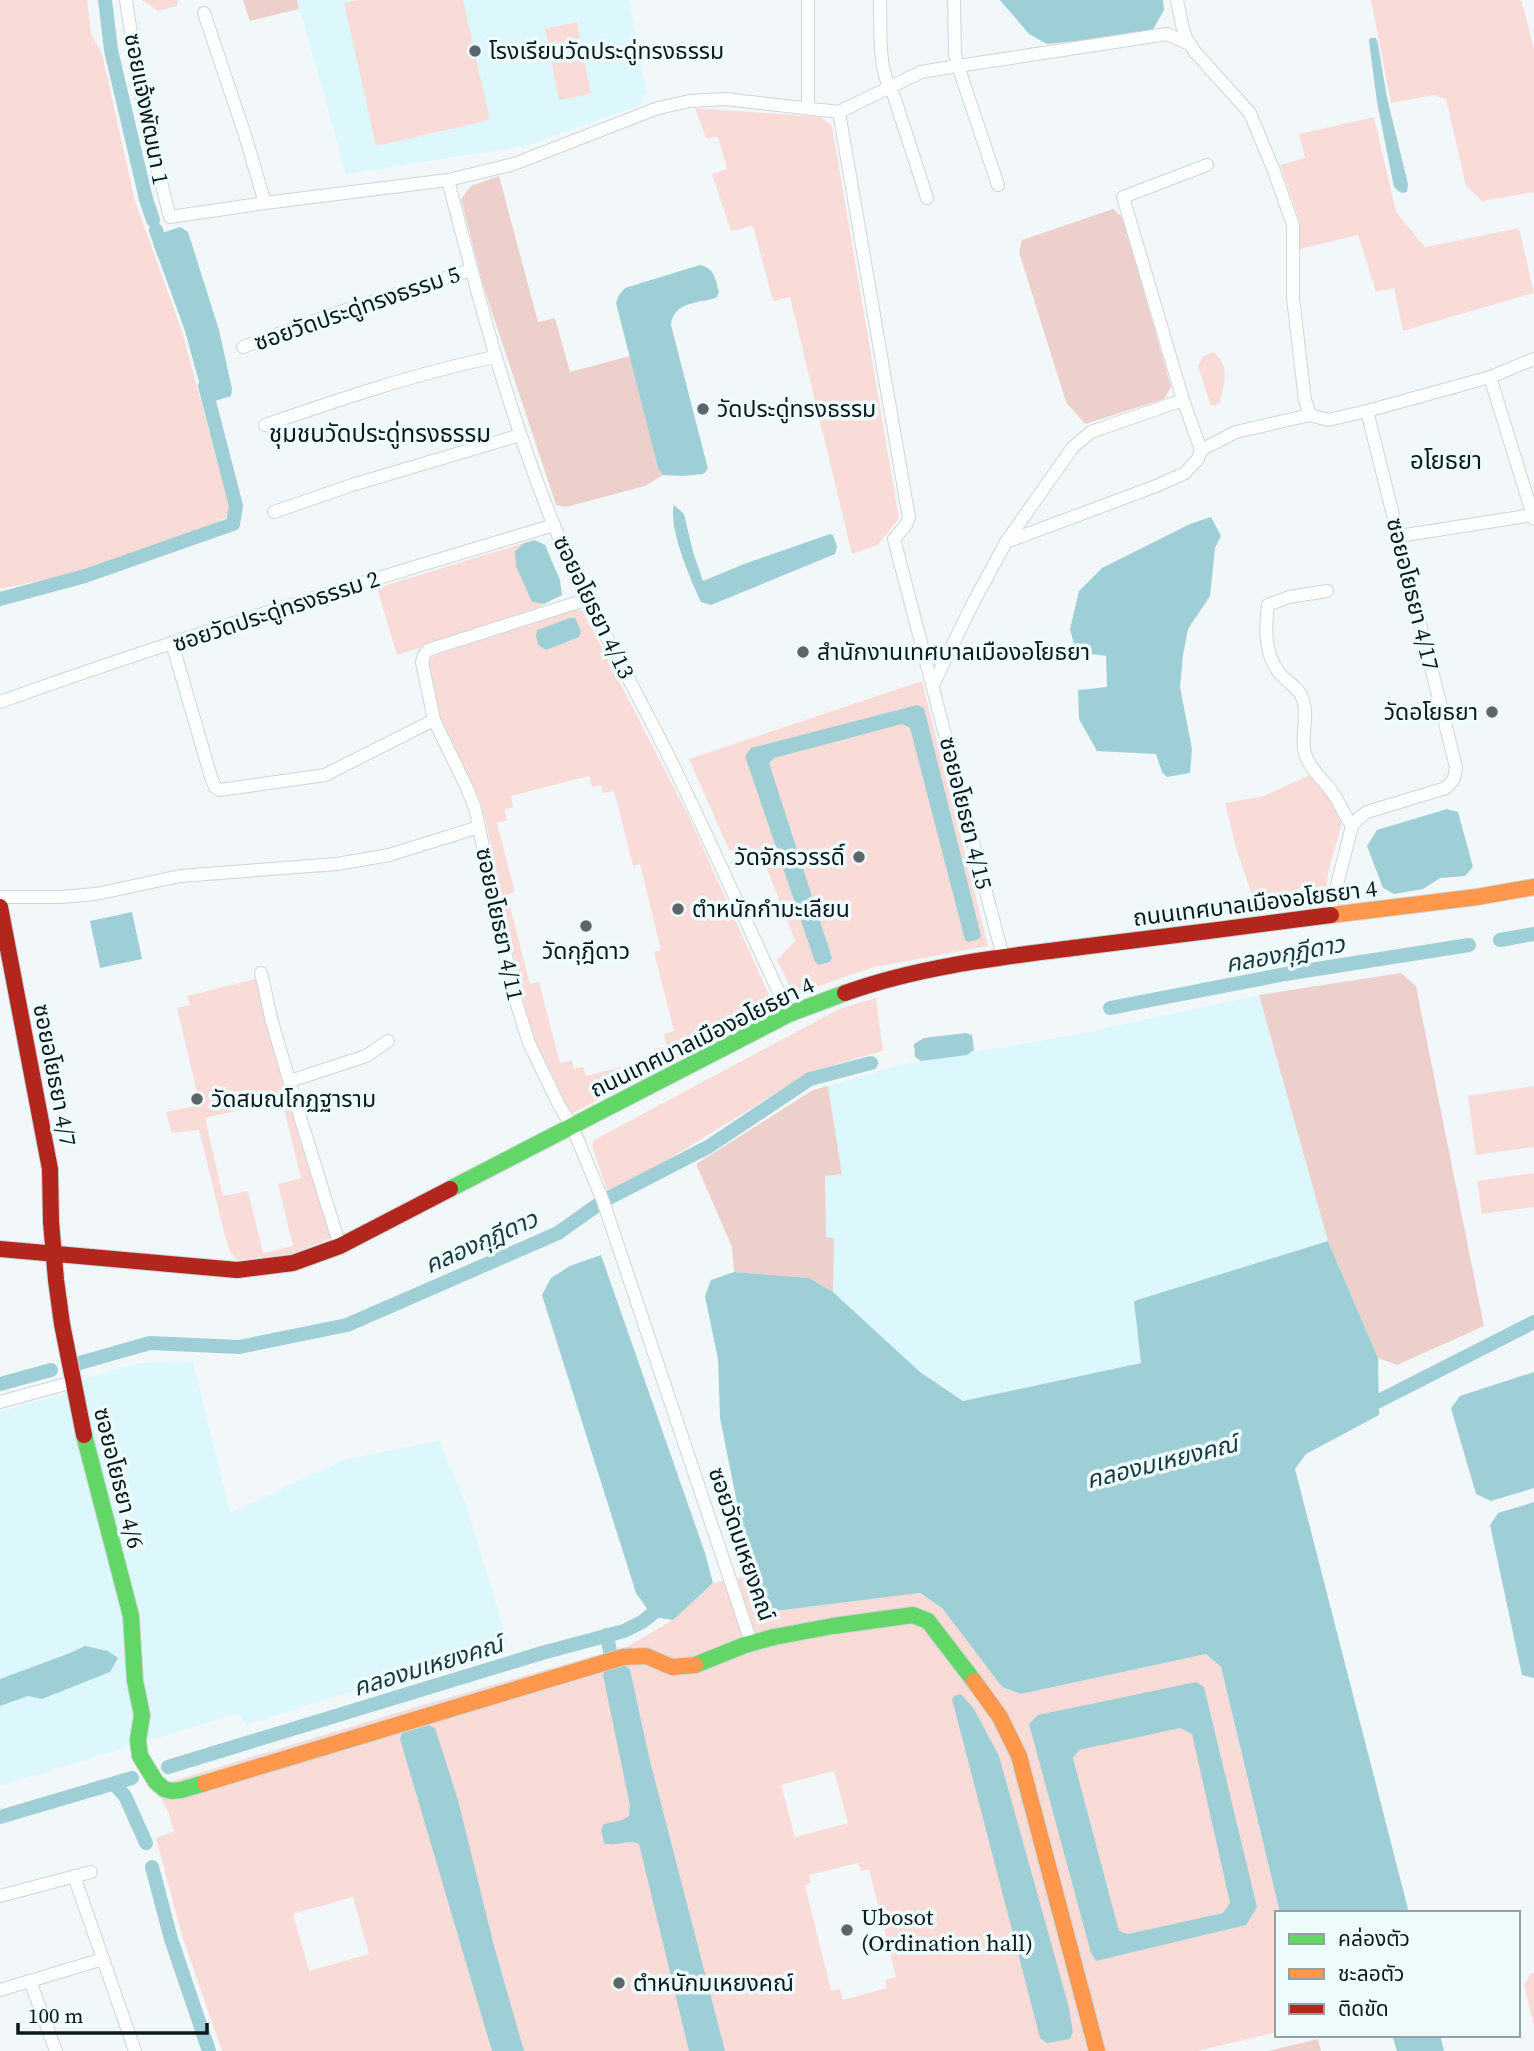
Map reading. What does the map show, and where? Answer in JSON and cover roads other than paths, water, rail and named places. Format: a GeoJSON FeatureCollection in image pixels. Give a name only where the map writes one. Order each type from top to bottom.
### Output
{"type":"FeatureCollection","features":[{"type":"Feature","properties":{"kind":"street","name":"ซอยแจ้งพัฒนา 1"},"geometry":{"type":"LineString","coordinates":[[126,0],[147,127],[170,217],[264,203]]}},
{"type":"Feature","properties":{"kind":"street"},"geometry":{"type":"LineString","coordinates":[[808,0],[808,107]]}},
{"type":"Feature","properties":{"kind":"street"},"geometry":{"type":"LineString","coordinates":[[880,0],[882,66],[928,198]]}},
{"type":"Feature","properties":{"kind":"street"},"geometry":{"type":"LineString","coordinates":[[954,0],[958,66],[998,185]]}},
{"type":"Feature","properties":{"kind":"street"},"geometry":{"type":"LineString","coordinates":[[1177,0],[1186,38],[1250,113],[1293,225],[1293,298],[1305,400],[1310,415]]}},
{"type":"Feature","properties":{"kind":"street"},"geometry":{"type":"LineString","coordinates":[[204,13],[245,135],[264,203],[448,180],[514,164],[658,108],[690,101],[725,99],[839,111],[921,72],[1167,34],[1191,45]]}},
{"type":"Feature","properties":{"kind":"street"},"geometry":{"type":"LineString","coordinates":[[1167,34],[1179,16]]}},
{"type":"Feature","properties":{"kind":"street","name":"ซอยอโยธยา 4/15"},"geometry":{"type":"LineString","coordinates":[[839,111],[909,518],[894,539],[1003,957]]}},
{"type":"Feature","properties":{"kind":"street"},"geometry":{"type":"LineString","coordinates":[[1006,542],[1156,486],[1185,473],[1198,459],[1201,450],[1182,400],[1123,197],[1207,165]]}},
{"type":"Feature","properties":{"kind":"street","name":"ซอยอโยธยา 4/13"},"geometry":{"type":"LineString","coordinates":[[448,180],[495,357],[520,435],[554,525],[588,599],[667,753],[789,1014]]}},
{"type":"Feature","properties":{"kind":"street","name":"ซอยวัดประดู่ทรงธรรม 5"},"geometry":{"type":"LineString","coordinates":[[243,346],[471,270]]}},
{"type":"Feature","properties":{"kind":"street"},"geometry":{"type":"LineString","coordinates":[[265,425],[448,366],[495,357]]}},
{"type":"Feature","properties":{"kind":"street"},"geometry":{"type":"LineString","coordinates":[[1201,450],[1236,432],[1310,415],[1328,420],[1367,411],[1490,377],[1534,359]]}},
{"type":"Feature","properties":{"kind":"street"},"geometry":{"type":"LineString","coordinates":[[1399,536],[1533,517],[1490,377]]}},
{"type":"Feature","properties":{"kind":"street"},"geometry":{"type":"LineString","coordinates":[[933,685],[1006,542],[1073,447],[1091,432],[1182,400]]}},
{"type":"Feature","properties":{"kind":"street","name":"ซอยอโยธยา 4/17"},"geometry":{"type":"LineString","coordinates":[[1352,826],[1367,812],[1446,788],[1454,779],[1456,768],[1367,411]]}},
{"type":"Feature","properties":{"kind":"street"},"geometry":{"type":"LineString","coordinates":[[274,512],[352,485],[520,435]]}},
{"type":"Feature","properties":{"kind":"street","name":"ซอยวัดประดู่ทรงธรรม 2"},"geometry":{"type":"LineString","coordinates":[[0,702],[172,643],[554,525]]}},
{"type":"Feature","properties":{"kind":"street"},"geometry":{"type":"LineString","coordinates":[[1327,590],[1289,597],[1268,605],[1265,626],[1272,661],[1281,675],[1296,687],[1303,699],[1304,750],[1307,760],[1332,792],[1352,826],[1329,916]]}},
{"type":"Feature","properties":{"kind":"street","name":"ซอยอโยธยา 4/11"},"geometry":{"type":"LineString","coordinates":[[572,1126],[529,1043],[514,995],[475,808],[434,720],[422,662],[428,650],[588,599]]}},
{"type":"Feature","properties":{"kind":"street"},"geometry":{"type":"LineString","coordinates":[[172,643],[211,777],[215,787],[220,790],[325,775],[434,720]]}},
{"type":"Feature","properties":{"kind":"street"},"geometry":{"type":"LineString","coordinates":[[0,897],[96,894],[180,876],[337,864],[390,855],[479,827]]}},
{"type":"Feature","properties":{"kind":"street","name":"ถนนเทศบาลเมืองอโยธยา 4"},"geometry":{"type":"LineString","coordinates":[[0,1249],[237,1270],[293,1263],[340,1246],[789,1014],[868,985],[915,973],[1003,957],[1477,897],[1534,887]]}},
{"type":"Feature","properties":{"kind":"street","name":"ซอยอโยธยา 4/7"},"geometry":{"type":"LineString","coordinates":[[0,907],[50,1169],[54,1252]]}},
{"type":"Feature","properties":{"kind":"street"},"geometry":{"type":"LineString","coordinates":[[261,973],[268,1008],[340,1246]]}},
{"type":"Feature","properties":{"kind":"street"},"geometry":{"type":"LineString","coordinates":[[290,1081],[366,1056],[388,1041]]}},
{"type":"Feature","properties":{"kind":"street","name":"ซอยวัดมเหยงคณ์"},"geometry":{"type":"LineString","coordinates":[[572,1126],[603,1200],[751,1643],[805,1631],[913,1615],[928,1621],[1000,1717],[1019,1756],[1097,2051]]}},
{"type":"Feature","properties":{"kind":"street","name":"ซอยอโยธยา 4/6"},"geometry":{"type":"LineString","coordinates":[[54,1252],[59,1302],[85,1443],[131,1616],[135,1681],[142,1715],[138,1740],[140,1756],[156,1782],[164,1788],[172,1791],[314,1751],[623,1657],[637,1654],[668,1667],[681,1668],[697,1665],[751,1643]]}},
{"type":"Feature","properties":{"kind":"street"},"geometry":{"type":"LineString","coordinates":[[0,1402],[74,1382]]}},
{"type":"Feature","properties":{"kind":"street"},"geometry":{"type":"LineString","coordinates":[[0,1896],[91,1871]]}},
{"type":"Feature","properties":{"kind":"street"},"geometry":{"type":"LineString","coordinates":[[74,1876],[135,2051]]}},
{"type":"Feature","properties":{"kind":"street"},"geometry":{"type":"LineString","coordinates":[[0,1990],[103,1959]]}},
{"type":"Feature","properties":{"kind":"street"},"geometry":{"type":"LineString","coordinates":[[30,1981],[56,2051]]}},
{"type":"Feature","properties":{"kind":"water"},"geometry":{"type":"Polygon","coordinates":[[[1000,0],[1163,0],[1164,10],[1151,33],[1047,44],[1029,34],[1000,0]]]}},
{"type":"Feature","properties":{"kind":"water"},"geometry":{"type":"Polygon","coordinates":[[[1370,38],[1376,38],[1378,44],[1387,98],[1408,184],[1407,192],[1401,193],[1394,187],[1377,102],[1370,38]]]}},
{"type":"Feature","properties":{"kind":"water"},"geometry":{"type":"Polygon","coordinates":[[[180,227],[188,232],[219,330],[232,389],[231,396],[208,403],[204,400],[185,331],[153,243],[156,235],[180,227]]]}},
{"type":"Feature","properties":{"kind":"water"},"geometry":{"type":"Polygon","coordinates":[[[700,265],[712,271],[719,292],[716,298],[681,308],[673,317],[671,325],[708,469],[703,474],[663,475],[658,468],[616,303],[625,288],[700,265]]]}},
{"type":"Feature","properties":{"kind":"water"},"geometry":{"type":"Polygon","coordinates":[[[674,505],[684,514],[703,581],[830,534],[833,535],[837,547],[835,554],[711,605],[701,602],[686,568],[674,527],[674,505]]]}},
{"type":"Feature","properties":{"kind":"water"},"geometry":{"type":"Polygon","coordinates":[[[1211,517],[1221,536],[1215,548],[1210,596],[1188,629],[1180,687],[1192,749],[1190,773],[1167,777],[1162,772],[1156,754],[1097,751],[1079,719],[1078,690],[1107,687],[1106,656],[1076,652],[1070,629],[1079,591],[1102,568],[1190,524],[1211,517]]]}},
{"type":"Feature","properties":{"kind":"water"},"geometry":{"type":"Polygon","coordinates":[[[535,540],[545,545],[560,580],[562,595],[544,604],[532,602],[516,566],[515,551],[524,543],[535,540]]]}},
{"type":"Feature","properties":{"kind":"water"},"geometry":{"type":"Polygon","coordinates":[[[575,618],[581,631],[579,637],[546,650],[538,645],[537,630],[575,618]]]}},
{"type":"Feature","properties":{"kind":"water"},"geometry":{"type":"Polygon","coordinates":[[[917,705],[924,708],[981,936],[968,942],[965,940],[910,728],[902,724],[774,758],[769,763],[832,958],[830,962],[819,965],[815,962],[745,756],[751,748],[917,705]]]}},
{"type":"Feature","properties":{"kind":"water"},"geometry":{"type":"Polygon","coordinates":[[[1447,809],[1458,812],[1473,867],[1465,876],[1440,878],[1423,889],[1394,894],[1383,888],[1367,846],[1377,830],[1447,809]]]}},
{"type":"Feature","properties":{"kind":"water"},"geometry":{"type":"Polygon","coordinates":[[[132,912],[142,959],[100,968],[90,921],[132,912]]]}},
{"type":"Feature","properties":{"kind":"water"},"geometry":{"type":"Polygon","coordinates":[[[966,1033],[972,1035],[974,1050],[967,1055],[921,1061],[915,1057],[914,1044],[924,1038],[966,1033]]]}},
{"type":"Feature","properties":{"kind":"water"},"geometry":{"type":"Polygon","coordinates":[[[1328,1241],[1378,1358],[1379,1415],[1306,1454],[1295,1469],[1408,1911],[1280,1911],[1221,1667],[1206,1654],[1021,1694],[1002,1687],[942,1608],[920,1593],[775,1611],[762,1607],[749,1576],[720,1418],[718,1359],[705,1296],[711,1280],[734,1272],[809,1278],[833,1292],[920,1372],[963,1401],[1141,1363],[1134,1301],[1328,1241]]]}},
{"type":"Feature","properties":{"kind":"water"},"geometry":{"type":"Polygon","coordinates":[[[601,1255],[705,1553],[713,1583],[673,1620],[653,1617],[636,1593],[542,1295],[551,1278],[570,1266],[601,1255]]]}},
{"type":"Feature","properties":{"kind":"water"},"geometry":{"type":"Polygon","coordinates":[[[1534,1372],[1534,1488],[1491,1501],[1476,1494],[1451,1408],[1460,1396],[1534,1372]]]}},
{"type":"Feature","properties":{"kind":"water"},"geometry":{"type":"Polygon","coordinates":[[[1534,1502],[1534,1678],[1522,1675],[1490,1525],[1498,1513],[1534,1502]]]}},
{"type":"Feature","properties":{"kind":"water"},"geometry":{"type":"Polygon","coordinates":[[[85,1646],[108,1651],[118,1658],[110,1672],[42,1699],[28,1696],[0,1706],[0,1679],[85,1646]]]}},
{"type":"Feature","properties":{"kind":"water"},"geometry":{"type":"Polygon","coordinates":[[[625,1665],[630,1670],[650,1761],[725,2051],[689,2051],[639,1844],[604,1843],[601,1830],[604,1824],[629,1816],[630,1806],[603,1675],[605,1669],[625,1665]]]}},
{"type":"Feature","properties":{"kind":"water"},"geometry":{"type":"Polygon","coordinates":[[[1196,1682],[1204,1687],[1257,1907],[1246,1925],[1096,1961],[1091,1953],[1029,1724],[1038,1715],[1196,1682]],[[1180,1728],[1079,1750],[1073,1758],[1119,1931],[1128,1934],[1223,1913],[1230,1903],[1192,1734],[1180,1728]]]}},
{"type":"Feature","properties":{"kind":"water"},"geometry":{"type":"Polygon","coordinates":[[[961,1694],[974,1709],[999,1756],[1068,2004],[1073,2032],[1070,2039],[1047,2043],[1040,2038],[952,1699],[961,1694]]]}},
{"type":"Feature","properties":{"kind":"water"},"geometry":{"type":"Polygon","coordinates":[[[429,1725],[435,1728],[458,1800],[494,1946],[524,2051],[492,2051],[400,1739],[402,1733],[429,1725]]]}},
{"type":"Feature","properties":{"kind":"water"},"geometry":{"type":"Polygon","coordinates":[[[1393,2037],[1440,2037],[1444,2051],[1397,2051],[1393,2037]]]}},
{"type":"Feature","properties":{"kind":"waterway"},"geometry":{"type":"LineString","coordinates":[[105,0],[111,50],[153,220]]}},
{"type":"Feature","properties":{"kind":"waterway"},"geometry":{"type":"LineString","coordinates":[[156,230],[164,253]]}},
{"type":"Feature","properties":{"kind":"waterway"},"geometry":{"type":"LineString","coordinates":[[0,599],[85,576],[233,524],[236,506],[205,386]]}},
{"type":"Feature","properties":{"kind":"waterway","name":"คลองกุฎีดาว"},"geometry":{"type":"LineString","coordinates":[[1500,940],[1534,934]]}},
{"type":"Feature","properties":{"kind":"waterway","name":"คลองกุฎีดาว"},"geometry":{"type":"LineString","coordinates":[[1110,1008],[1285,974],[1469,945]]}},
{"type":"Feature","properties":{"kind":"waterway","name":"คลองกุฎีดาว"},"geometry":{"type":"LineString","coordinates":[[76,1364],[150,1343],[239,1347],[347,1325],[558,1233],[603,1201],[708,1147],[810,1079],[871,1063]]}},
{"type":"Feature","properties":{"kind":"waterway","name":"คลองมเหยงคณ์"},"geometry":{"type":"LineString","coordinates":[[1363,1409],[1534,1322]]}},
{"type":"Feature","properties":{"kind":"waterway","name":"คลองกุฎีดาว"},"geometry":{"type":"LineString","coordinates":[[0,1384],[51,1370]]}},
{"type":"Feature","properties":{"kind":"waterway","name":"คลองมเหยงคณ์"},"geometry":{"type":"LineString","coordinates":[[168,1767],[542,1653],[624,1631],[642,1622],[666,1603]]}},
{"type":"Feature","properties":{"kind":"waterway"},"geometry":{"type":"LineString","coordinates":[[607,1635],[610,1651]]}},
{"type":"Feature","properties":{"kind":"waterway","name":"คลองมเหยงคณ์"},"geometry":{"type":"LineString","coordinates":[[0,1817],[132,1778]]}},
{"type":"Feature","properties":{"kind":"waterway"},"geometry":{"type":"LineString","coordinates":[[114,1784],[125,1796],[146,1843]]}},
{"type":"Feature","properties":{"kind":"waterway"},"geometry":{"type":"LineString","coordinates":[[152,1867],[171,1939],[209,2051]]}},
{"type":"Feature","properties":{"kind":"place","name":"โรงเรียนวัดประดู่ทรงธรรม"},"geometry":{"type":"Point","coordinates":[475,51]}},
{"type":"Feature","properties":{"kind":"place","name":"วัดประดู่ทรงธรรม"},"geometry":{"type":"Point","coordinates":[703,409]}},
{"type":"Feature","properties":{"kind":"place","name":"สำนักงานเทศบาลเมืองอโยธยา"},"geometry":{"type":"Point","coordinates":[803,652]}},
{"type":"Feature","properties":{"kind":"place","name":"วัดอโยธยา"},"geometry":{"type":"Point","coordinates":[1492,712]}},
{"type":"Feature","properties":{"kind":"place","name":"วัดจักรวรรดิ์"},"geometry":{"type":"Point","coordinates":[859,857]}},
{"type":"Feature","properties":{"kind":"place","name":"ตำหนักกำมะเลียน"},"geometry":{"type":"Point","coordinates":[678,909]}},
{"type":"Feature","properties":{"kind":"place","name":"วัดกุฎีดาว"},"geometry":{"type":"Point","coordinates":[586,926]}},
{"type":"Feature","properties":{"kind":"place","name":"วัดสมณโกฏฐาราม"},"geometry":{"type":"Point","coordinates":[197,1099]}},
{"type":"Feature","properties":{"kind":"place","name":"Ubosot (Ordination hall)"},"geometry":{"type":"Point","coordinates":[847,1930]}},
{"type":"Feature","properties":{"kind":"place","name":"ตำหนักมเหยงคณ์"},"geometry":{"type":"Point","coordinates":[619,1983]}},
{"type":"Feature","properties":{"kind":"district","name":"ชุมชนวัดประดู่ทรงธรรม"},"geometry":{"type":"Point","coordinates":[380,434]}},
{"type":"Feature","properties":{"kind":"district","name":"อโยธยา"},"geometry":{"type":"Point","coordinates":[1446,461]}}]}
